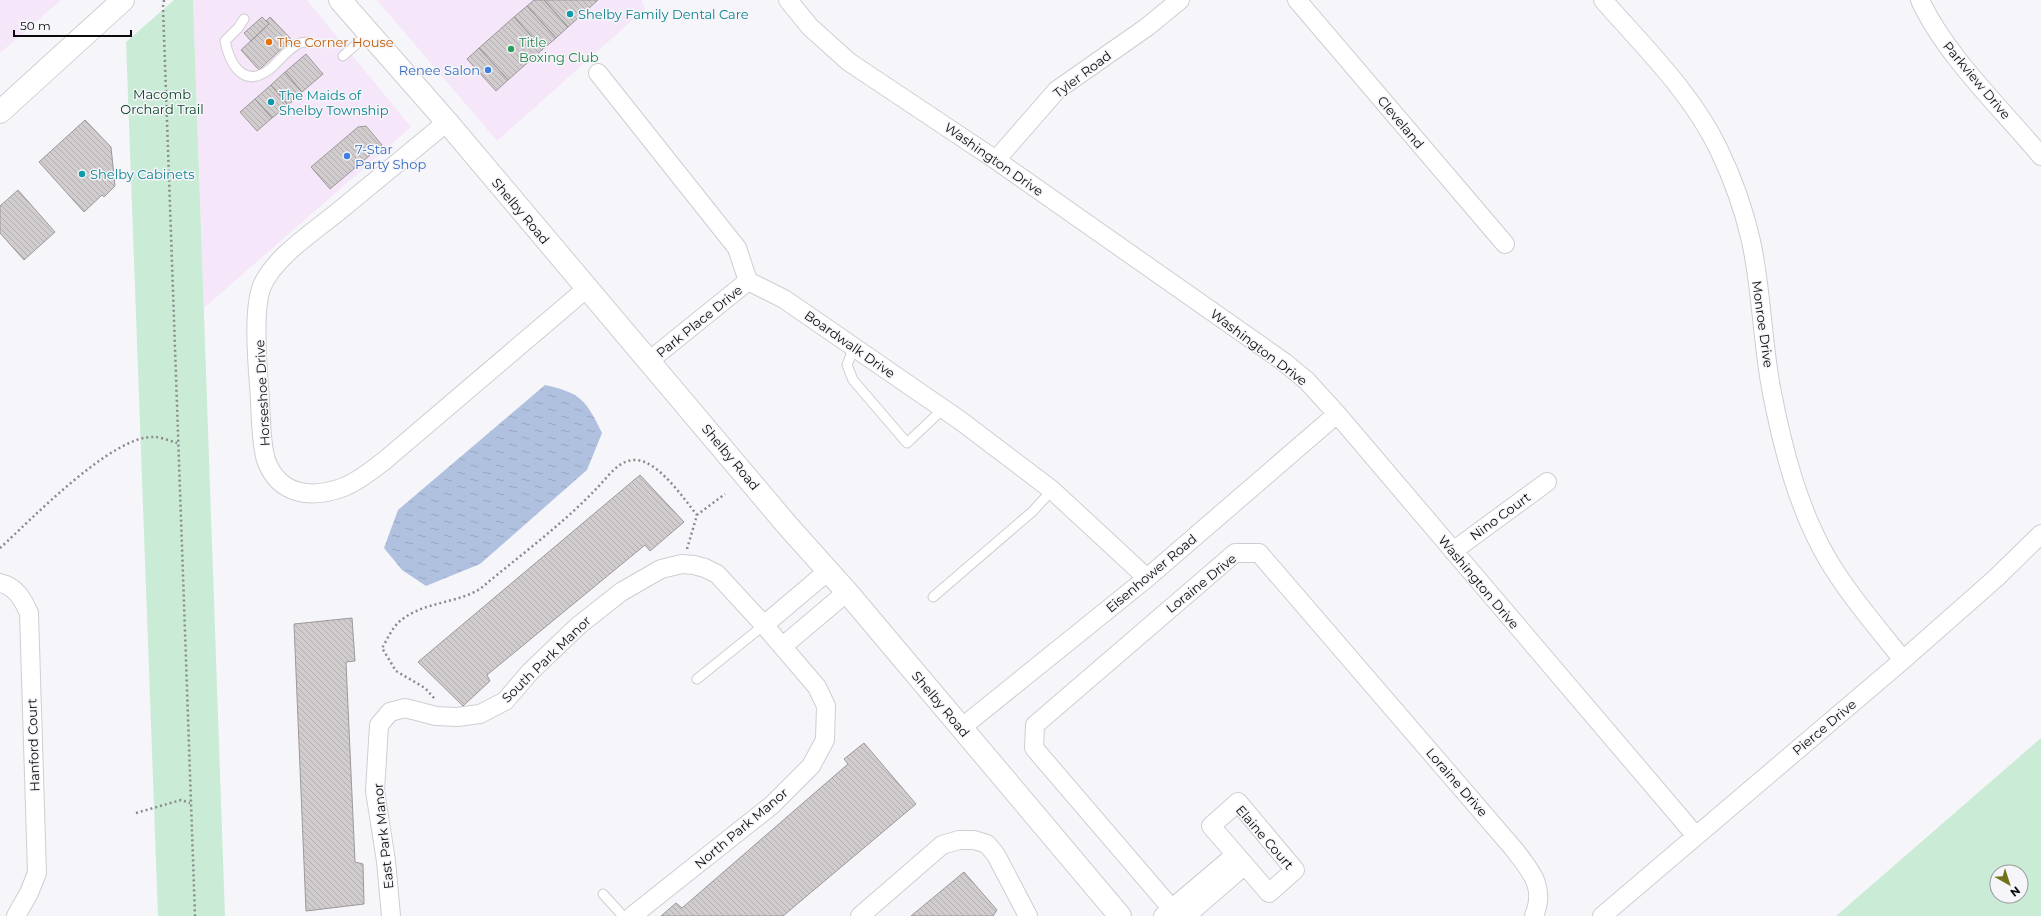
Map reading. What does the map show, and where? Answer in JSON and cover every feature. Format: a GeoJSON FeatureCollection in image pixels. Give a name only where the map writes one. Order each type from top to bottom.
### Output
{"type":"FeatureCollection","features":[{"type":"Feature","properties":{"kind":"street"},"geometry":{"type":"LineString","coordinates":[[0,112],[123,0]]}},
{"type":"Feature","properties":{"kind":"street","name":"Shelby Road"},"geometry":{"type":"LineString","coordinates":[[340,0],[847,592],[1120,916]]}},
{"type":"Feature","properties":{"kind":"street","name":"Washington Drive"},"geometry":{"type":"LineString","coordinates":[[788,0],[810,27],[849,62],[996,160],[1284,362],[1307,381],[1337,414],[1696,836]]}},
{"type":"Feature","properties":{"kind":"street","name":"Tyler Road"},"geometry":{"type":"LineString","coordinates":[[996,160],[1057,90],[1147,27],[1180,0]]}},
{"type":"Feature","properties":{"kind":"street","name":"Cleveland"},"geometry":{"type":"LineString","coordinates":[[1297,0],[1505,244]]}},
{"type":"Feature","properties":{"kind":"street","name":"Monroe Drive"},"geometry":{"type":"LineString","coordinates":[[1603,0],[1690,101],[1718,149],[1744,214],[1751,243],[1772,390],[1788,460],[1802,502],[1816,536],[1843,584],[1903,660]]}},
{"type":"Feature","properties":{"kind":"street","name":"Parkview Drive"},"geometry":{"type":"LineString","coordinates":[[1920,0],[1940,36],[2041,156]]}},
{"type":"Feature","properties":{"kind":"street"},"geometry":{"type":"LineString","coordinates":[[598,73],[737,248],[748,281]]}},
{"type":"Feature","properties":{"kind":"street","name":"Horseshoe Drive"},"geometry":{"type":"LineString","coordinates":[[446,122],[299,244],[274,268],[262,286],[258,304],[258,352],[264,446],[266,459],[280,483],[286,488],[304,494],[327,491],[344,486],[363,476],[384,461],[586,289]]}},
{"type":"Feature","properties":{"kind":"street","name":"Boardwalk Drive"},"geometry":{"type":"LineString","coordinates":[[748,281],[784,299],[943,408],[1052,490],[1147,578]]}},
{"type":"Feature","properties":{"kind":"street","name":"Park Place Drive"},"geometry":{"type":"LineString","coordinates":[[650,361],[748,281]]}},
{"type":"Feature","properties":{"kind":"street","name":"Eisenhower Road"},"geometry":{"type":"LineString","coordinates":[[961,728],[1147,578],[1337,414]]}},
{"type":"Feature","properties":{"kind":"street","name":"Nino Court"},"geometry":{"type":"LineString","coordinates":[[1453,551],[1547,482]]}},
{"type":"Feature","properties":{"kind":"street","name":"Pierce Drive"},"geometry":{"type":"LineString","coordinates":[[1602,916],[1903,660],[1996,578],[2041,534]]}},
{"type":"Feature","properties":{"kind":"street","name":"Loraine Drive"},"geometry":{"type":"LineString","coordinates":[[1175,914],[1034,748],[1035,725],[1235,552],[1259,553],[1513,848],[1532,872],[1538,888],[1538,906],[1534,916]]}},
{"type":"Feature","properties":{"kind":"street","name":"South Park Manor"},"geometry":{"type":"LineString","coordinates":[[390,712],[405,708],[436,716],[457,717],[480,714],[505,701],[530,672],[572,631],[621,592],[661,569],[682,564],[705,568],[717,574],[764,625]]}},
{"type":"Feature","properties":{"kind":"street"},"geometry":{"type":"LineString","coordinates":[[764,625],[828,571]]}},
{"type":"Feature","properties":{"kind":"street","name":"Hanford Court"},"geometry":{"type":"LineString","coordinates":[[0,583],[5,584],[17,593],[29,613],[37,873],[29,893],[16,916]]}},
{"type":"Feature","properties":{"kind":"street"},"geometry":{"type":"LineString","coordinates":[[782,646],[847,592]]}},
{"type":"Feature","properties":{"kind":"street","name":"North Park Manor"},"geometry":{"type":"LineString","coordinates":[[632,916],[772,805],[811,766],[825,740],[826,706],[817,687],[764,625]]}},
{"type":"Feature","properties":{"kind":"street","name":"East Park Manor"},"geometry":{"type":"LineString","coordinates":[[390,712],[379,725],[375,790],[386,861],[391,916]]}},
{"type":"Feature","properties":{"kind":"street","name":"Elaine Court"},"geometry":{"type":"LineString","coordinates":[[1238,802],[1295,870],[1269,893],[1240,860],[1211,826],[1238,802]]}},
{"type":"Feature","properties":{"kind":"street"},"geometry":{"type":"LineString","coordinates":[[860,916],[942,846],[960,840],[974,840],[987,844],[996,855],[1028,916]]}},
{"type":"Feature","properties":{"kind":"street"},"geometry":{"type":"LineString","coordinates":[[1175,914],[1240,860]]}},
{"type":"Feature","properties":{"kind":"lane"},"geometry":{"type":"LineString","coordinates":[[244,19],[238,28],[225,41],[235,68],[242,75],[255,76],[262,74],[298,44],[310,42]]}},
{"type":"Feature","properties":{"kind":"lane"},"geometry":{"type":"LineString","coordinates":[[343,56],[369,33]]}},
{"type":"Feature","properties":{"kind":"lane"},"geometry":{"type":"LineString","coordinates":[[854,347],[847,365],[853,380],[907,443],[943,408]]}},
{"type":"Feature","properties":{"kind":"lane"},"geometry":{"type":"LineString","coordinates":[[933,597],[1033,511],[1052,490]]}},
{"type":"Feature","properties":{"kind":"lane"},"geometry":{"type":"LineString","coordinates":[[697,679],[764,625]]}},
{"type":"Feature","properties":{"kind":"lane"},"geometry":{"type":"LineString","coordinates":[[603,894],[623,916]]}},
{"type":"Feature","properties":{"kind":"path"},"geometry":{"type":"LineString","coordinates":[[164,0],[163,7],[177,443],[194,916]]}},
{"type":"Feature","properties":{"kind":"path"},"geometry":{"type":"LineString","coordinates":[[0,548],[81,474],[106,456],[135,441],[153,437],[177,443]]}},
{"type":"Feature","properties":{"kind":"path"},"geometry":{"type":"LineString","coordinates":[[446,716],[440,705],[425,688],[396,671],[382,648],[398,623],[412,613],[468,596],[480,589],[572,513],[615,468],[634,460],[645,462],[668,479],[697,515]]}},
{"type":"Feature","properties":{"kind":"path"},"geometry":{"type":"LineString","coordinates":[[682,564],[697,515],[725,494]]}},
{"type":"Feature","properties":{"kind":"path"},"geometry":{"type":"LineString","coordinates":[[136,813],[181,800],[190,803]]}},
{"type":"Feature","properties":{"kind":"shaded area"},"geometry":{"type":"Polygon","coordinates":[[[0,0],[61,0],[0,53],[0,0]]]}},
{"type":"Feature","properties":{"kind":"shaded area"},"geometry":{"type":"Polygon","coordinates":[[[193,0],[307,0],[411,127],[204,308],[193,0]]]}},
{"type":"Feature","properties":{"kind":"shaded area"},"geometry":{"type":"Polygon","coordinates":[[[377,0],[642,0],[645,9],[497,141],[377,0]]]}},
{"type":"Feature","properties":{"kind":"green space","name":"Macomb Orchard Trail"},"geometry":{"type":"Polygon","coordinates":[[[174,0],[193,0],[225,916],[158,916],[126,42],[174,0]]]}},
{"type":"Feature","properties":{"kind":"green space"},"geometry":{"type":"Polygon","coordinates":[[[2041,738],[2041,916],[1836,916],[2041,738]]]}},
{"type":"Feature","properties":{"kind":"water"},"geometry":{"type":"Polygon","coordinates":[[[545,385],[567,391],[581,400],[592,413],[602,433],[587,470],[480,564],[426,586],[402,570],[384,548],[398,510],[545,385]]]}},
{"type":"Feature","properties":{"kind":"building"},"geometry":{"type":"Polygon","coordinates":[[[534,0],[544,0],[568,27],[556,38],[527,6],[534,0]]]}},
{"type":"Feature","properties":{"kind":"building","name":"Shelby Family Dental Care"},"geometry":{"type":"Polygon","coordinates":[[[544,0],[598,0],[568,27],[544,0]]]}},
{"type":"Feature","properties":{"kind":"building"},"geometry":{"type":"Polygon","coordinates":[[[527,6],[556,38],[543,49],[514,17],[527,6]]]}},
{"type":"Feature","properties":{"kind":"building"},"geometry":{"type":"Polygon","coordinates":[[[262,17],[269,24],[251,41],[244,33],[262,17]]]}},
{"type":"Feature","properties":{"kind":"building","name":"The Corner House"},"geometry":{"type":"Polygon","coordinates":[[[270,17],[291,39],[289,41],[291,43],[286,48],[284,46],[259,70],[241,50],[269,24],[266,21],[270,17]]]}},
{"type":"Feature","properties":{"kind":"building","name":"Title Boxing Club"},"geometry":{"type":"Polygon","coordinates":[[[514,17],[543,49],[508,80],[479,48],[514,17]]]}},
{"type":"Feature","properties":{"kind":"building","name":"Renee Salon"},"geometry":{"type":"Polygon","coordinates":[[[479,48],[508,80],[496,91],[467,59],[479,48]]]}},
{"type":"Feature","properties":{"kind":"building"},"geometry":{"type":"Polygon","coordinates":[[[306,54],[323,74],[302,92],[285,72],[306,54]]]}},
{"type":"Feature","properties":{"kind":"building"},"geometry":{"type":"Polygon","coordinates":[[[285,72],[302,92],[288,105],[271,85],[285,72]]]}},
{"type":"Feature","properties":{"kind":"building","name":"The Maids of Shelby Township"},"geometry":{"type":"Polygon","coordinates":[[[271,85],[288,105],[272,118],[255,99],[271,85]]]}},
{"type":"Feature","properties":{"kind":"building"},"geometry":{"type":"Polygon","coordinates":[[[255,99],[272,118],[257,131],[240,112],[255,99]]]}},
{"type":"Feature","properties":{"kind":"building","name":"Shelby Cabinets"},"geometry":{"type":"Polygon","coordinates":[[[85,120],[111,147],[115,186],[104,197],[102,195],[84,212],[39,162],[85,120]]]}},
{"type":"Feature","properties":{"kind":"building","name":"7-Star Party Shop"},"geometry":{"type":"Polygon","coordinates":[[[366,126],[382,145],[330,189],[311,167],[358,127],[366,126]]]}},
{"type":"Feature","properties":{"kind":"building"},"geometry":{"type":"Polygon","coordinates":[[[18,190],[55,232],[24,260],[0,233],[0,206],[18,190]]]}},
{"type":"Feature","properties":{"kind":"building"},"geometry":{"type":"Polygon","coordinates":[[[640,475],[684,522],[650,551],[645,545],[487,675],[490,681],[463,706],[418,662],[640,475]]]}},
{"type":"Feature","properties":{"kind":"building"},"geometry":{"type":"Polygon","coordinates":[[[352,618],[355,661],[346,662],[355,862],[363,864],[364,904],[306,911],[294,624],[352,618]]]}},
{"type":"Feature","properties":{"kind":"building"},"geometry":{"type":"Polygon","coordinates":[[[864,743],[916,804],[783,916],[661,916],[676,903],[682,908],[848,764],[844,759],[864,743]]]}},
{"type":"Feature","properties":{"kind":"building"},"geometry":{"type":"Polygon","coordinates":[[[964,872],[997,910],[993,916],[911,916],[964,872]]]}},
{"type":"Feature","properties":{"kind":"place","name":"Shelby Family Dental Care"},"geometry":{"type":"Point","coordinates":[570,14]}},
{"type":"Feature","properties":{"kind":"place","name":"The Corner House"},"geometry":{"type":"Point","coordinates":[269,42]}},
{"type":"Feature","properties":{"kind":"place","name":"Title Boxing Club"},"geometry":{"type":"Point","coordinates":[511,49]}},
{"type":"Feature","properties":{"kind":"place","name":"Renee Salon"},"geometry":{"type":"Point","coordinates":[488,70]}},
{"type":"Feature","properties":{"kind":"place","name":"The Maids of Shelby Township"},"geometry":{"type":"Point","coordinates":[271,102]}},
{"type":"Feature","properties":{"kind":"place","name":"7-Star Party Shop"},"geometry":{"type":"Point","coordinates":[347,156]}},
{"type":"Feature","properties":{"kind":"place","name":"Shelby Cabinets"},"geometry":{"type":"Point","coordinates":[82,174]}}]}
